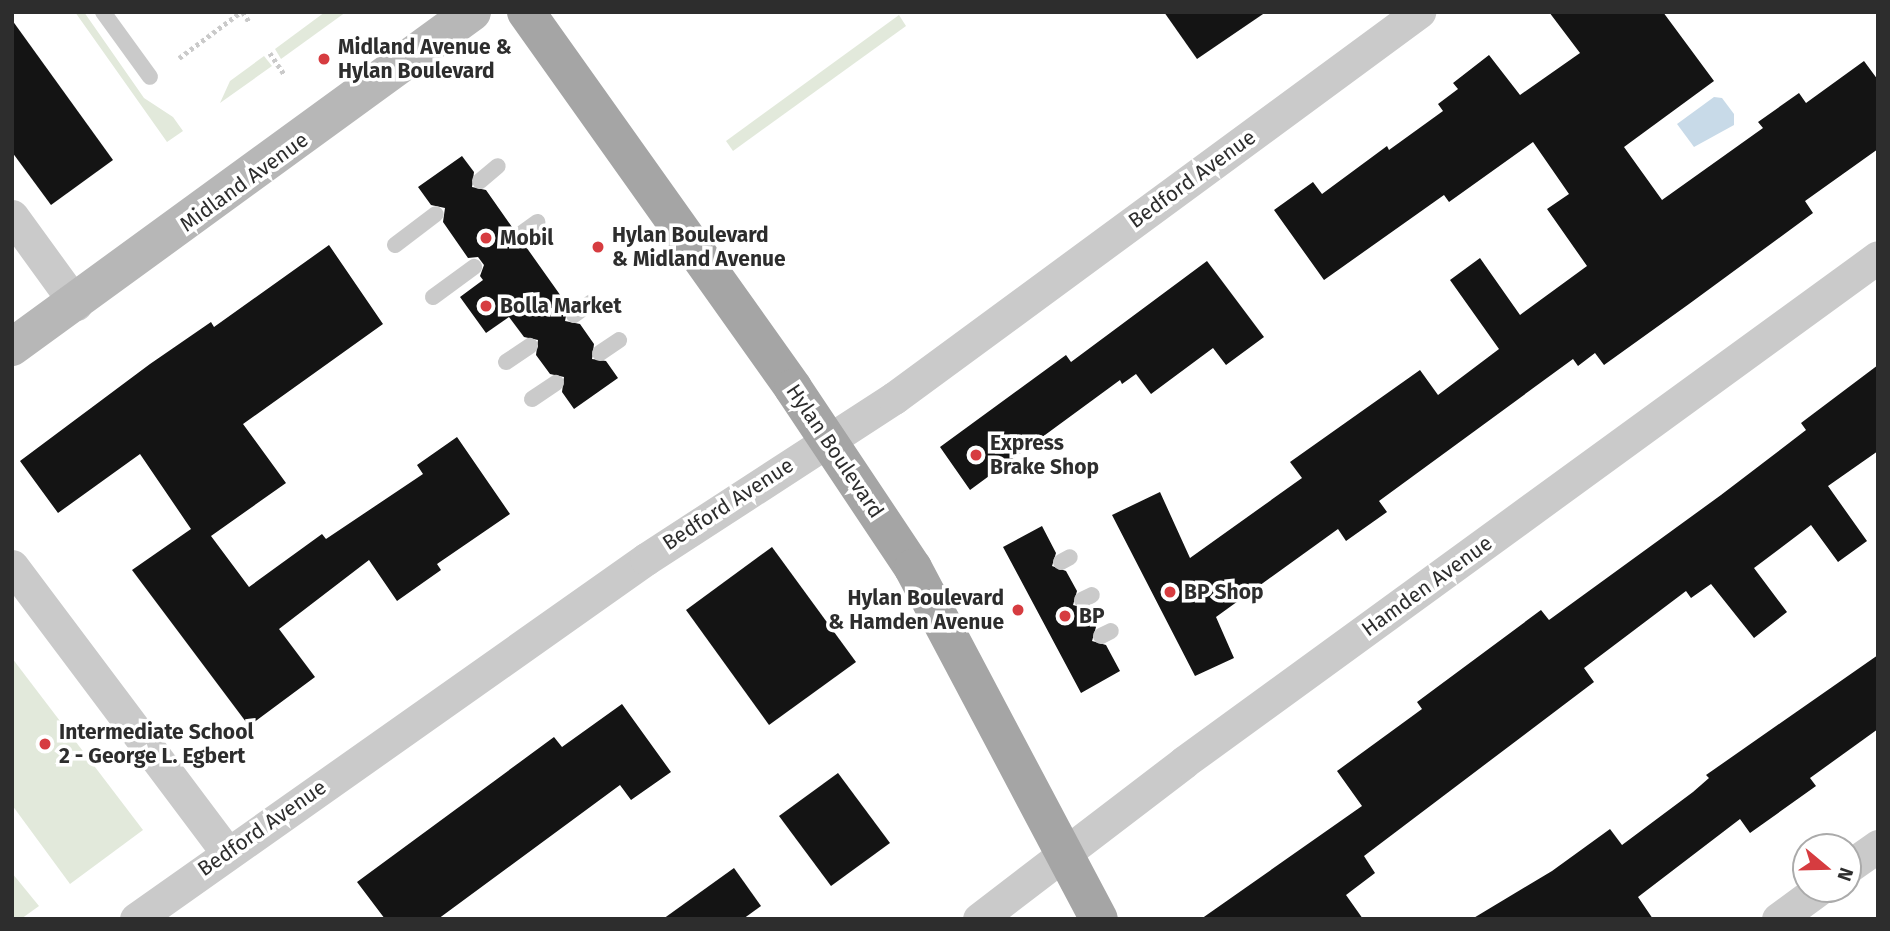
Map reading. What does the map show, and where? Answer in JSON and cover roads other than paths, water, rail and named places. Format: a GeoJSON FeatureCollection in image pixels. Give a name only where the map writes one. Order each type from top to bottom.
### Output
{"type":"FeatureCollection","features":[{"type":"Feature","properties":{"kind":"main road","name":"Midland Avenue"},"geometry":{"type":"LineString","coordinates":[[12,347],[76,304],[472,12]]}},
{"type":"Feature","properties":{"kind":"main road","name":"Hylan Boulevard"},"geometry":{"type":"LineString","coordinates":[[526,12],[827,440],[913,568],[1099,919]]}},
{"type":"Feature","properties":{"kind":"street","name":"Bedford Avenue"},"geometry":{"type":"LineString","coordinates":[[136,919],[227,852],[678,537],[894,398],[1419,12]]}},
{"type":"Feature","properties":{"kind":"street"},"geometry":{"type":"LineString","coordinates":[[12,216],[76,304]]}},
{"type":"Feature","properties":{"kind":"street","name":"Hamden Avenue"},"geometry":{"type":"LineString","coordinates":[[979,919],[1184,762],[1878,257]]}},
{"type":"Feature","properties":{"kind":"street"},"geometry":{"type":"LineString","coordinates":[[12,566],[227,852]]}},
{"type":"Feature","properties":{"kind":"street"},"geometry":{"type":"LineString","coordinates":[[1862,857],[1878,846]]}},
{"type":"Feature","properties":{"kind":"street"},"geometry":{"type":"LineString","coordinates":[[1778,919],[1800,903]]}},
{"type":"Feature","properties":{"kind":"lane"},"geometry":{"type":"LineString","coordinates":[[103,12],[150,77]]}},
{"type":"Feature","properties":{"kind":"lane"},"geometry":{"type":"LineString","coordinates":[[480,181],[498,166]]}},
{"type":"Feature","properties":{"kind":"lane"},"geometry":{"type":"LineString","coordinates":[[396,245],[436,214]]}},
{"type":"Feature","properties":{"kind":"lane"},"geometry":{"type":"LineString","coordinates":[[518,236],[537,222]]}},
{"type":"Feature","properties":{"kind":"lane"},"geometry":{"type":"LineString","coordinates":[[433,297],[474,267]]}},
{"type":"Feature","properties":{"kind":"lane"},"geometry":{"type":"LineString","coordinates":[[574,314],[592,302]]}},
{"type":"Feature","properties":{"kind":"lane"},"geometry":{"type":"LineString","coordinates":[[600,353],[619,340]]}},
{"type":"Feature","properties":{"kind":"lane"},"geometry":{"type":"LineString","coordinates":[[506,362],[530,346]]}},
{"type":"Feature","properties":{"kind":"lane"},"geometry":{"type":"LineString","coordinates":[[532,399],[556,383]]}},
{"type":"Feature","properties":{"kind":"water"},"geometry":{"type":"Polygon","coordinates":[[[1714,97],[1722,98],[1734,114],[1734,125],[1694,147],[1677,124],[1714,97]]]}},
{"type":"Feature","properties":{"kind":"place","name":"Midland Avenue & Hylan Boulevard"},"geometry":{"type":"Point","coordinates":[324,59]}},
{"type":"Feature","properties":{"kind":"place","name":"Mobil"},"geometry":{"type":"Point","coordinates":[486,238]}},
{"type":"Feature","properties":{"kind":"place","name":"Hylan Boulevard & Midland Avenue"},"geometry":{"type":"Point","coordinates":[598,247]}},
{"type":"Feature","properties":{"kind":"place","name":"Bolla Market"},"geometry":{"type":"Point","coordinates":[486,306]}},
{"type":"Feature","properties":{"kind":"place","name":"Express Brake Shop"},"geometry":{"type":"Point","coordinates":[976,455]}},
{"type":"Feature","properties":{"kind":"place","name":"BP Shop"},"geometry":{"type":"Point","coordinates":[1170,592]}},
{"type":"Feature","properties":{"kind":"place","name":"Hylan Boulevard & Hamden Avenue"},"geometry":{"type":"Point","coordinates":[1018,610]}},
{"type":"Feature","properties":{"kind":"place","name":"BP"},"geometry":{"type":"Point","coordinates":[1065,616]}},
{"type":"Feature","properties":{"kind":"place","name":"Intermediate School 2 - George L. Egbert"},"geometry":{"type":"Point","coordinates":[45,744]}}]}
